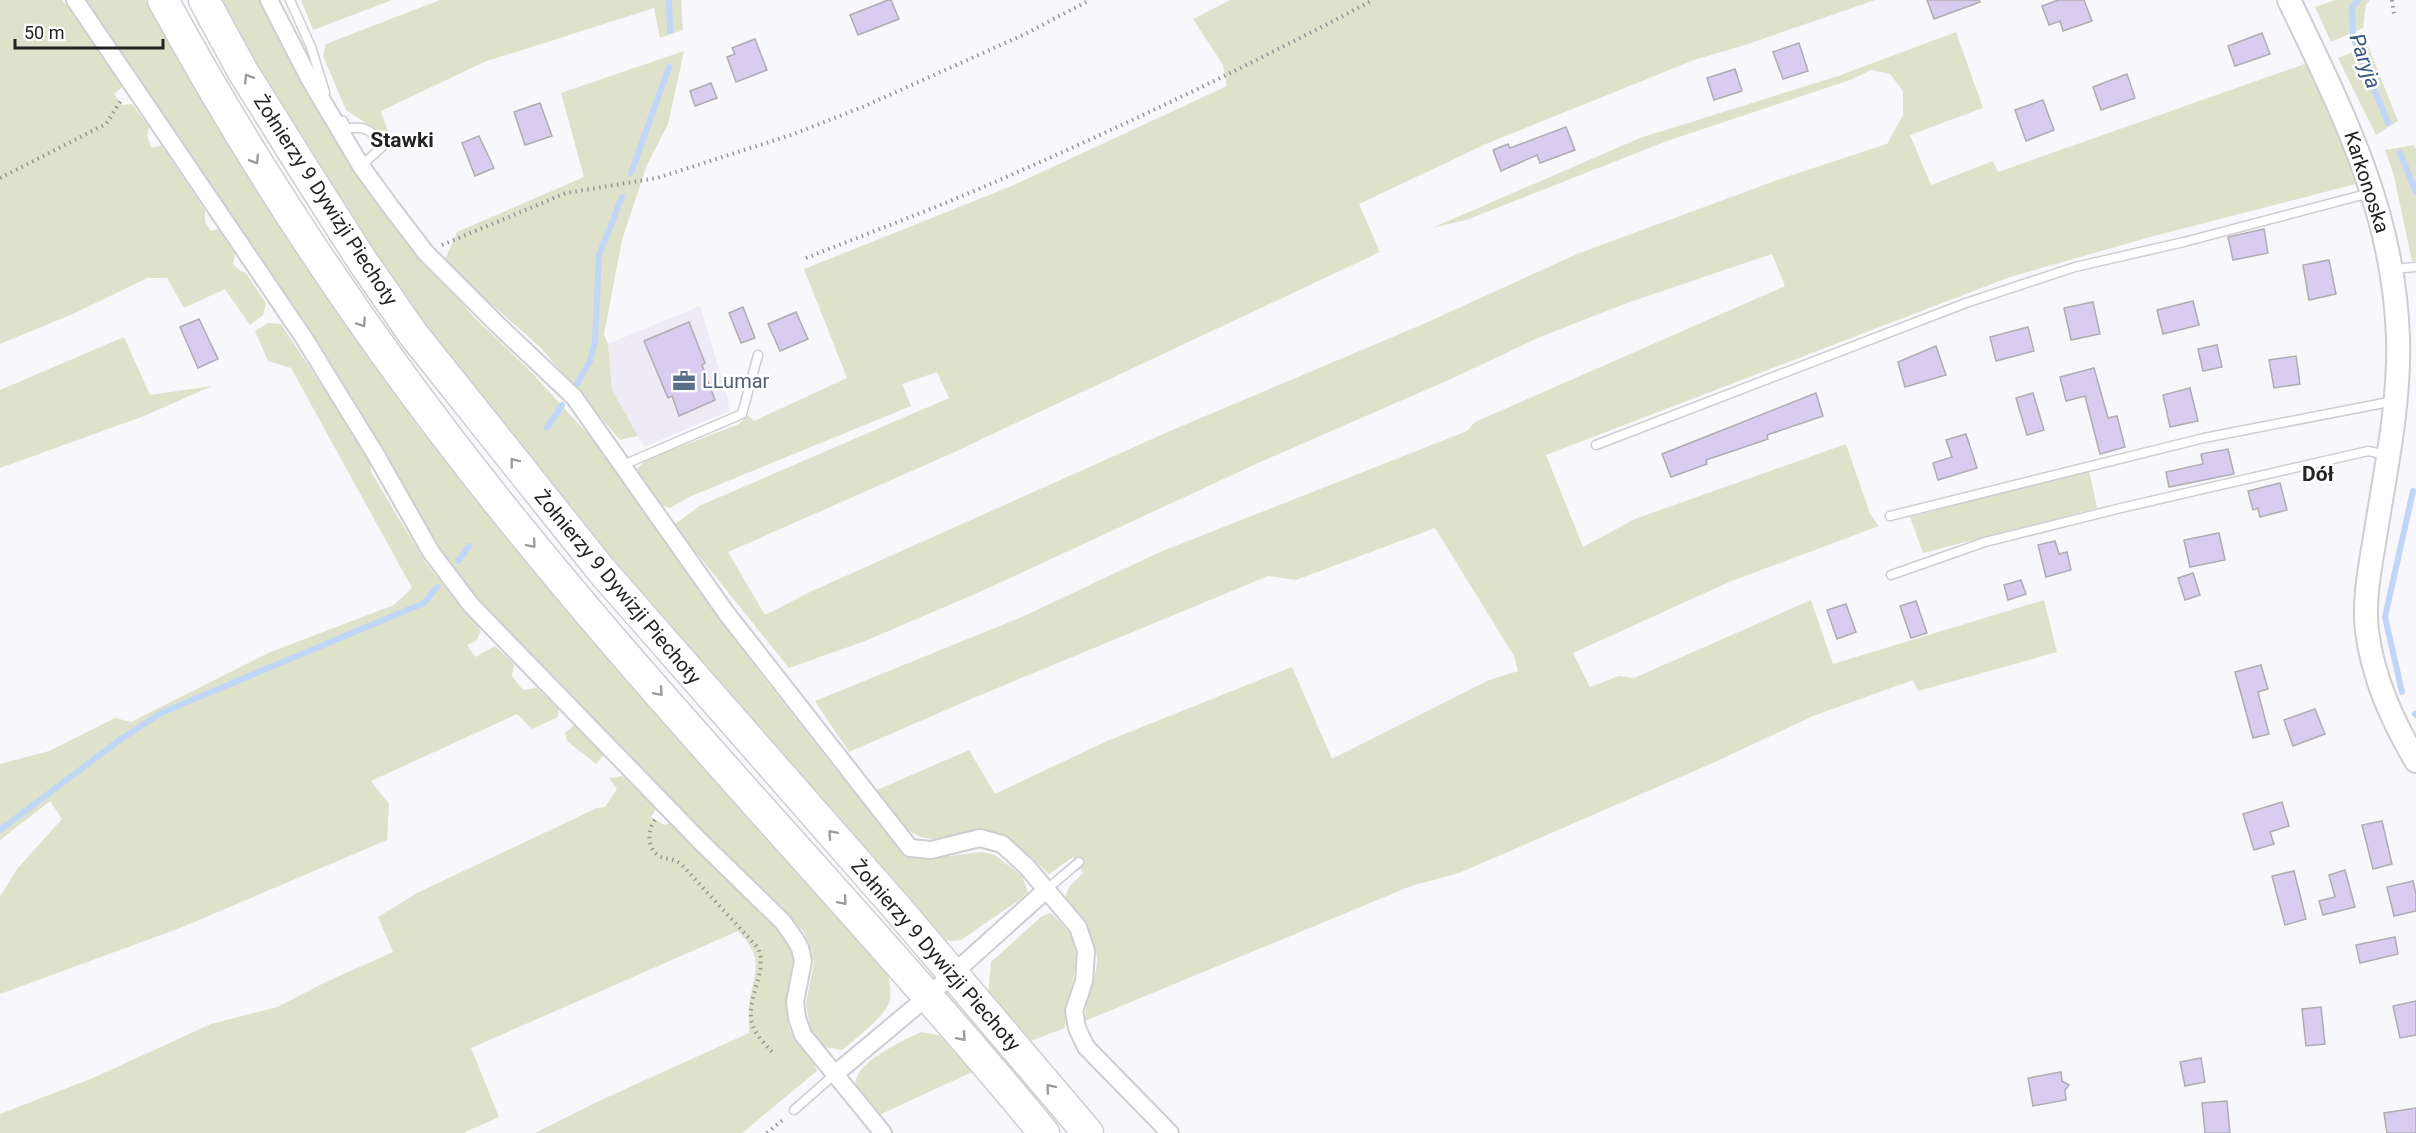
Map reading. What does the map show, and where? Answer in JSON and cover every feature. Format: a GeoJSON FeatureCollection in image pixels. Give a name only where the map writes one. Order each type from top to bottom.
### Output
{"type":"FeatureCollection","features":[{"type":"Feature","properties":{"kind":"highway","name":"Żołnierzy 9 Dywizji Piechoty"},"geometry":{"type":"LineString","coordinates":[[163,0],[198,65],[271,187],[374,341],[428,412],[572,592],[1044,1133]]}},
{"type":"Feature","properties":{"kind":"highway","name":"Żołnierzy 9 Dywizji Piechoty"},"geometry":{"type":"LineString","coordinates":[[204,0],[242,70],[305,171],[413,334],[602,571],[1088,1133]]}},
{"type":"Feature","properties":{"kind":"street"},"geometry":{"type":"LineString","coordinates":[[75,0],[304,338],[376,455],[431,552],[471,605],[783,921],[800,948],[803,961],[795,1002],[797,1018],[803,1035],[883,1133]]}},
{"type":"Feature","properties":{"kind":"street"},"geometry":{"type":"LineString","coordinates":[[268,0],[310,80],[361,166],[426,253],[574,397],[727,614],[910,848],[931,850],[980,838],[1002,844],[1027,867],[1078,927],[1086,951],[1084,981],[1074,1011],[1077,1028],[1086,1047],[1170,1133]]}},
{"type":"Feature","properties":{"kind":"street","name":"Karkonoska"},"geometry":{"type":"LineString","coordinates":[[2289,0],[2337,100],[2373,192],[2391,269],[2398,338],[2398,377],[2369,573],[2366,629],[2377,678],[2388,708],[2416,761]]}},
{"type":"Feature","properties":{"kind":"street"},"geometry":{"type":"LineString","coordinates":[[835,1074],[927,998],[1046,890]]}},
{"type":"Feature","properties":{"kind":"lane"},"geometry":{"type":"LineString","coordinates":[[290,0],[311,47],[322,87],[347,129],[360,126],[372,132],[382,146],[361,166]]}},
{"type":"Feature","properties":{"kind":"lane"},"geometry":{"type":"LineString","coordinates":[[1596,446],[1966,303],[2075,267],[2195,239],[2373,192]]}},
{"type":"Feature","properties":{"kind":"lane"},"geometry":{"type":"LineString","coordinates":[[2391,269],[2416,267]]}},
{"type":"Feature","properties":{"kind":"lane"},"geometry":{"type":"LineString","coordinates":[[623,465],[742,414],[758,355]]}},
{"type":"Feature","properties":{"kind":"lane"},"geometry":{"type":"LineString","coordinates":[[1890,516],[2204,438],[2395,401]]}},
{"type":"Feature","properties":{"kind":"lane"},"geometry":{"type":"LineString","coordinates":[[1892,575],[1985,542],[2121,508],[2368,451],[2388,455]]}},
{"type":"Feature","properties":{"kind":"lane"},"geometry":{"type":"LineString","coordinates":[[1046,890],[1079,862]]}},
{"type":"Feature","properties":{"kind":"lane"},"geometry":{"type":"LineString","coordinates":[[794,1110],[835,1074]]}},
{"type":"Feature","properties":{"kind":"path"},"geometry":{"type":"LineString","coordinates":[[426,253],[480,227],[566,193],[657,178],[791,135],[865,106],[1012,40],[1090,0]]}},
{"type":"Feature","properties":{"kind":"path"},"geometry":{"type":"LineString","coordinates":[[806,258],[966,194],[1126,122],[1280,49],[1373,0]]}},
{"type":"Feature","properties":{"kind":"path"},"geometry":{"type":"LineString","coordinates":[[2392,0],[2394,14]]}},
{"type":"Feature","properties":{"kind":"path"},"geometry":{"type":"LineString","coordinates":[[0,178],[106,124],[125,95],[135,90]]}},
{"type":"Feature","properties":{"kind":"path"},"geometry":{"type":"LineString","coordinates":[[666,805],[651,825],[650,841],[653,850],[659,856],[675,859],[682,865],[758,948],[761,961],[753,998],[752,1022],[754,1030],[772,1052]]}},
{"type":"Feature","properties":{"kind":"path"},"geometry":{"type":"LineString","coordinates":[[767,1133],[794,1110]]}},
{"type":"Feature","properties":{"kind":"shaded area"},"geometry":{"type":"Polygon","coordinates":[[[700,306],[728,399],[729,411],[644,447],[612,390],[608,344],[700,306]]]}},
{"type":"Feature","properties":{"kind":"green space"},"geometry":{"type":"Polygon","coordinates":[[[0,0],[62,0],[83,26],[122,87],[114,94],[122,105],[132,104],[149,127],[147,136],[152,148],[161,145],[205,210],[205,222],[211,231],[218,229],[235,254],[233,264],[240,271],[245,272],[266,303],[263,315],[250,325],[225,289],[184,308],[167,278],[147,278],[75,313],[0,344],[0,0]]]}},
{"type":"Feature","properties":{"kind":"green space"},"geometry":{"type":"Polygon","coordinates":[[[84,0],[145,0],[213,121],[276,222],[420,429],[558,601],[888,975],[890,996],[886,1009],[842,1050],[824,1047],[810,1029],[806,1003],[814,963],[803,930],[791,922],[746,873],[668,797],[461,583],[84,0]]]}},
{"type":"Feature","properties":{"kind":"green space"},"geometry":{"type":"Polygon","coordinates":[[[216,0],[259,0],[346,156],[408,243],[474,317],[533,374],[598,445],[763,677],[902,853],[924,859],[982,852],[995,855],[1022,876],[1028,892],[961,940],[937,939],[538,473],[409,312],[216,0]]]}},
{"type":"Feature","properties":{"kind":"green space"},"geometry":{"type":"Polygon","coordinates":[[[301,0],[392,0],[313,30],[301,0]]]}},
{"type":"Feature","properties":{"kind":"green space"},"geometry":{"type":"Polygon","coordinates":[[[440,0],[681,0],[683,30],[660,38],[654,8],[484,62],[381,111],[388,132],[384,135],[346,110],[323,56],[326,44],[440,0]]]}},
{"type":"Feature","properties":{"kind":"green space"},"geometry":{"type":"Polygon","coordinates":[[[1230,0],[1875,0],[1745,45],[1694,60],[1488,143],[1359,204],[1380,252],[948,455],[728,552],[765,615],[812,591],[1170,431],[1428,322],[1577,254],[1783,178],[1887,144],[1903,115],[1903,91],[1890,74],[1871,70],[1850,80],[1667,141],[1466,220],[1432,228],[1640,138],[1838,76],[1956,32],[1983,108],[1910,135],[1931,185],[1993,161],[1998,172],[2307,63],[2340,132],[2360,183],[2150,237],[2010,277],[1546,455],[1583,547],[1635,519],[1846,444],[1870,514],[1879,526],[1729,582],[1573,653],[1590,687],[1619,676],[1634,678],[1811,600],[1833,664],[2044,600],[2057,652],[1918,691],[1913,680],[1813,716],[1715,762],[1459,873],[1411,886],[1085,1021],[1097,960],[1089,931],[1065,898],[1069,887],[1083,873],[1073,857],[1049,874],[1018,847],[998,835],[935,839],[914,834],[906,828],[877,790],[969,750],[995,794],[1107,741],[1292,667],[1332,759],[1489,680],[1518,671],[1514,656],[1435,528],[1296,580],[1268,576],[849,752],[815,701],[1024,616],[1160,552],[1467,431],[1475,422],[1785,286],[1772,254],[1627,303],[1540,337],[1453,378],[1258,463],[982,591],[865,641],[789,668],[674,525],[699,506],[949,398],[937,372],[902,384],[911,406],[689,497],[670,508],[658,504],[637,469],[646,460],[739,424],[748,415],[754,421],[847,378],[804,269],[1014,185],[1227,86],[1223,65],[1193,19],[1230,0]]]}},
{"type":"Feature","properties":{"kind":"green space"},"geometry":{"type":"Polygon","coordinates":[[[2335,0],[2370,0],[2366,5],[2363,28],[2331,42],[2315,7],[2335,0]]]}},
{"type":"Feature","properties":{"kind":"green space"},"geometry":{"type":"Polygon","coordinates":[[[2368,46],[2398,121],[2376,135],[2338,58],[2368,46]]]}},
{"type":"Feature","properties":{"kind":"green space"},"geometry":{"type":"Polygon","coordinates":[[[684,51],[668,124],[647,165],[622,240],[604,334],[608,344],[612,390],[638,436],[620,440],[541,348],[444,262],[457,232],[584,177],[561,93],[684,51]]]}},
{"type":"Feature","properties":{"kind":"green space"},"geometry":{"type":"Polygon","coordinates":[[[2414,145],[2416,149],[2416,261],[2412,261],[2394,176],[2385,150],[2414,145]]]}},
{"type":"Feature","properties":{"kind":"green space"},"geometry":{"type":"Polygon","coordinates":[[[268,323],[281,324],[370,459],[371,472],[427,565],[481,631],[476,641],[467,645],[475,657],[495,646],[514,664],[512,676],[523,690],[537,688],[558,709],[558,717],[532,729],[517,714],[371,781],[389,804],[387,840],[180,928],[0,994],[0,897],[17,869],[62,819],[50,801],[0,840],[0,764],[49,751],[115,718],[131,722],[268,653],[394,605],[412,588],[291,368],[268,361],[255,331],[268,323]]]}},
{"type":"Feature","properties":{"kind":"green space"},"geometry":{"type":"Polygon","coordinates":[[[124,337],[150,395],[212,386],[144,416],[0,468],[0,390],[124,337]]]}},
{"type":"Feature","properties":{"kind":"green space"},"geometry":{"type":"Polygon","coordinates":[[[2089,470],[2097,508],[1923,553],[1910,517],[2089,470]]]}},
{"type":"Feature","properties":{"kind":"green space"},"geometry":{"type":"Polygon","coordinates":[[[575,724],[604,754],[596,764],[567,741],[565,733],[575,724]]]}},
{"type":"Feature","properties":{"kind":"green space"},"geometry":{"type":"Polygon","coordinates":[[[622,776],[656,809],[651,817],[665,825],[672,822],[786,938],[791,948],[795,967],[789,1004],[789,1027],[817,1071],[742,1133],[535,1133],[599,1101],[749,1033],[749,1008],[756,964],[752,949],[738,931],[471,1048],[499,1117],[463,1133],[0,1133],[0,1114],[93,1078],[211,1024],[277,1007],[393,952],[378,917],[417,893],[597,808],[605,807],[617,789],[609,778],[622,776]]]}},
{"type":"Feature","properties":{"kind":"green space"},"geometry":{"type":"Polygon","coordinates":[[[1051,913],[1074,943],[1074,974],[1065,1028],[1028,1042],[988,997],[991,962],[1042,916],[1051,913]]]}},
{"type":"Feature","properties":{"kind":"green space"},"geometry":{"type":"Polygon","coordinates":[[[921,1032],[939,1035],[972,1072],[877,1116],[859,1093],[856,1085],[857,1077],[870,1061],[921,1032]]]}},
{"type":"Feature","properties":{"kind":"building"},"geometry":{"type":"Polygon","coordinates":[[[891,0],[899,19],[858,35],[850,15],[891,0]]]}},
{"type":"Feature","properties":{"kind":"building"},"geometry":{"type":"Polygon","coordinates":[[[1927,0],[1979,0],[1980,2],[1934,19],[1927,0]]]}},
{"type":"Feature","properties":{"kind":"building"},"geometry":{"type":"Polygon","coordinates":[[[2058,0],[2084,0],[2092,21],[2063,31],[2060,21],[2049,25],[2042,6],[2058,0]]]}},
{"type":"Feature","properties":{"kind":"building"},"geometry":{"type":"Polygon","coordinates":[[[2262,33],[2270,54],[2235,66],[2228,46],[2262,33]]]}},
{"type":"Feature","properties":{"kind":"building"},"geometry":{"type":"Polygon","coordinates":[[[755,39],[767,70],[736,82],[727,57],[735,54],[732,48],[755,39]]]}},
{"type":"Feature","properties":{"kind":"building"},"geometry":{"type":"Polygon","coordinates":[[[1799,43],[1808,71],[1783,79],[1773,52],[1799,43]]]}},
{"type":"Feature","properties":{"kind":"building"},"geometry":{"type":"Polygon","coordinates":[[[1735,69],[1742,91],[1714,100],[1707,78],[1735,69]]]}},
{"type":"Feature","properties":{"kind":"building"},"geometry":{"type":"Polygon","coordinates":[[[2127,74],[2135,98],[2101,110],[2093,87],[2127,74]]]}},
{"type":"Feature","properties":{"kind":"building"},"geometry":{"type":"Polygon","coordinates":[[[711,83],[717,98],[695,106],[690,91],[711,83]]]}},
{"type":"Feature","properties":{"kind":"building"},"geometry":{"type":"Polygon","coordinates":[[[2043,100],[2054,130],[2026,141],[2015,110],[2043,100]]]}},
{"type":"Feature","properties":{"kind":"building"},"geometry":{"type":"Polygon","coordinates":[[[540,103],[552,136],[525,145],[514,112],[540,103]]]}},
{"type":"Feature","properties":{"kind":"building"},"geometry":{"type":"Polygon","coordinates":[[[1566,127],[1575,150],[1540,163],[1537,155],[1501,171],[1493,150],[1508,144],[1510,148],[1566,127]]]}},
{"type":"Feature","properties":{"kind":"building"},"geometry":{"type":"Polygon","coordinates":[[[479,136],[494,168],[475,176],[462,143],[479,136]]]}},
{"type":"Feature","properties":{"kind":"building"},"geometry":{"type":"Polygon","coordinates":[[[2264,229],[2268,253],[2233,260],[2228,237],[2264,229]]]}},
{"type":"Feature","properties":{"kind":"building"},"geometry":{"type":"Polygon","coordinates":[[[2329,260],[2336,294],[2309,300],[2303,265],[2329,260]]]}},
{"type":"Feature","properties":{"kind":"building"},"geometry":{"type":"Polygon","coordinates":[[[2193,301],[2199,325],[2163,334],[2157,310],[2193,301]]]}},
{"type":"Feature","properties":{"kind":"building"},"geometry":{"type":"Polygon","coordinates":[[[2093,302],[2100,334],[2071,340],[2064,308],[2093,302]]]}},
{"type":"Feature","properties":{"kind":"building"},"geometry":{"type":"Polygon","coordinates":[[[743,307],[755,338],[741,343],[729,313],[743,307]]]}},
{"type":"Feature","properties":{"kind":"building"},"geometry":{"type":"Polygon","coordinates":[[[796,312],[808,339],[780,351],[768,324],[796,312]]]}},
{"type":"Feature","properties":{"kind":"building"},"geometry":{"type":"Polygon","coordinates":[[[199,319],[218,359],[198,368],[180,327],[199,319]]]}},
{"type":"Feature","properties":{"kind":"building","name":"LLumar"},"geometry":{"type":"Polygon","coordinates":[[[689,322],[705,363],[702,365],[715,400],[679,416],[672,396],[668,398],[644,341],[689,322]]]}},
{"type":"Feature","properties":{"kind":"building"},"geometry":{"type":"Polygon","coordinates":[[[2028,327],[2034,351],[1996,361],[1990,337],[2028,327]]]}},
{"type":"Feature","properties":{"kind":"building"},"geometry":{"type":"Polygon","coordinates":[[[2217,345],[2222,367],[2203,371],[2198,349],[2217,345]]]}},
{"type":"Feature","properties":{"kind":"building"},"geometry":{"type":"Polygon","coordinates":[[[1936,346],[1946,375],[1905,387],[1898,362],[1936,346]]]}},
{"type":"Feature","properties":{"kind":"building"},"geometry":{"type":"Polygon","coordinates":[[[2296,356],[2300,384],[2274,388],[2269,360],[2296,356]]]}},
{"type":"Feature","properties":{"kind":"building"},"geometry":{"type":"Polygon","coordinates":[[[2094,368],[2108,418],[2117,416],[2125,447],[2100,454],[2085,396],[2066,401],[2060,377],[2094,368]]]}},
{"type":"Feature","properties":{"kind":"building"},"geometry":{"type":"Polygon","coordinates":[[[2190,388],[2198,421],[2170,427],[2163,395],[2190,388]]]}},
{"type":"Feature","properties":{"kind":"building"},"geometry":{"type":"Polygon","coordinates":[[[1816,393],[1823,416],[1767,435],[1768,439],[1706,460],[1707,464],[1671,477],[1662,454],[1816,393]]]}},
{"type":"Feature","properties":{"kind":"building"},"geometry":{"type":"Polygon","coordinates":[[[2033,393],[2044,430],[2027,435],[2016,398],[2033,393]]]}},
{"type":"Feature","properties":{"kind":"building"},"geometry":{"type":"Polygon","coordinates":[[[1966,434],[1977,468],[1938,480],[1933,463],[1952,457],[1946,440],[1966,434]]]}},
{"type":"Feature","properties":{"kind":"building"},"geometry":{"type":"Polygon","coordinates":[[[2228,449],[2234,474],[2169,487],[2166,472],[2203,464],[2201,454],[2228,449]]]}},
{"type":"Feature","properties":{"kind":"building"},"geometry":{"type":"Polygon","coordinates":[[[2280,483],[2287,510],[2260,517],[2258,508],[2253,510],[2248,491],[2280,483]]]}},
{"type":"Feature","properties":{"kind":"building"},"geometry":{"type":"Polygon","coordinates":[[[2219,533],[2225,560],[2190,567],[2184,540],[2219,533]]]}},
{"type":"Feature","properties":{"kind":"building"},"geometry":{"type":"Polygon","coordinates":[[[2055,541],[2059,554],[2067,552],[2071,570],[2046,577],[2038,545],[2055,541]]]}},
{"type":"Feature","properties":{"kind":"building"},"geometry":{"type":"Polygon","coordinates":[[[2193,573],[2200,595],[2185,600],[2178,578],[2193,573]]]}},
{"type":"Feature","properties":{"kind":"building"},"geometry":{"type":"Polygon","coordinates":[[[2021,580],[2026,594],[2008,600],[2004,585],[2021,580]]]}},
{"type":"Feature","properties":{"kind":"building"},"geometry":{"type":"Polygon","coordinates":[[[1916,601],[1927,633],[1911,638],[1900,606],[1916,601]]]}},
{"type":"Feature","properties":{"kind":"building"},"geometry":{"type":"Polygon","coordinates":[[[1846,604],[1856,632],[1837,639],[1827,610],[1846,604]]]}},
{"type":"Feature","properties":{"kind":"building"},"geometry":{"type":"Polygon","coordinates":[[[2261,665],[2268,689],[2258,692],[2269,734],[2253,738],[2235,672],[2261,665]]]}},
{"type":"Feature","properties":{"kind":"building"},"geometry":{"type":"Polygon","coordinates":[[[2315,709],[2325,734],[2293,746],[2284,720],[2315,709]]]}},
{"type":"Feature","properties":{"kind":"building"},"geometry":{"type":"Polygon","coordinates":[[[2282,802],[2289,826],[2270,832],[2274,844],[2254,850],[2243,814],[2282,802]]]}},
{"type":"Feature","properties":{"kind":"building"},"geometry":{"type":"Polygon","coordinates":[[[2382,821],[2392,864],[2373,869],[2362,825],[2382,821]]]}},
{"type":"Feature","properties":{"kind":"building"},"geometry":{"type":"Polygon","coordinates":[[[2345,870],[2355,907],[2323,915],[2319,901],[2335,897],[2329,875],[2345,870]]]}},
{"type":"Feature","properties":{"kind":"building"},"geometry":{"type":"Polygon","coordinates":[[[2294,871],[2306,919],[2285,925],[2272,876],[2294,871]]]}},
{"type":"Feature","properties":{"kind":"building"},"geometry":{"type":"Polygon","coordinates":[[[2413,881],[2416,911],[2394,916],[2387,887],[2413,881]]]}},
{"type":"Feature","properties":{"kind":"building"},"geometry":{"type":"Polygon","coordinates":[[[2395,937],[2398,954],[2360,963],[2356,945],[2395,937]]]}},
{"type":"Feature","properties":{"kind":"building"},"geometry":{"type":"Polygon","coordinates":[[[2416,1001],[2416,1035],[2400,1038],[2393,1006],[2416,1001]]]}},
{"type":"Feature","properties":{"kind":"building"},"geometry":{"type":"Polygon","coordinates":[[[2321,1007],[2325,1044],[2306,1046],[2302,1009],[2321,1007]]]}},
{"type":"Feature","properties":{"kind":"building"},"geometry":{"type":"Polygon","coordinates":[[[2201,1058],[2205,1082],[2185,1086],[2180,1062],[2201,1058]]]}},
{"type":"Feature","properties":{"kind":"building"},"geometry":{"type":"Polygon","coordinates":[[[2061,1072],[2062,1081],[2069,1085],[2065,1090],[2066,1100],[2033,1106],[2028,1078],[2061,1072]]]}},
{"type":"Feature","properties":{"kind":"building"},"geometry":{"type":"Polygon","coordinates":[[[2227,1101],[2230,1133],[2205,1133],[2202,1103],[2227,1101]]]}},
{"type":"Feature","properties":{"kind":"building"},"geometry":{"type":"Polygon","coordinates":[[[2416,1108],[2416,1133],[2387,1133],[2384,1113],[2416,1108]]]}},
{"type":"Feature","properties":{"kind":"waterway"},"geometry":{"type":"LineString","coordinates":[[669,0],[670,31]]}},
{"type":"Feature","properties":{"kind":"waterway","name":"Paryja"},"geometry":{"type":"LineString","coordinates":[[2358,0],[2352,7],[2353,37],[2388,123]]}},
{"type":"Feature","properties":{"kind":"waterway"},"geometry":{"type":"LineString","coordinates":[[631,173],[669,67]]}},
{"type":"Feature","properties":{"kind":"waterway","name":"Paryja"},"geometry":{"type":"LineString","coordinates":[[2400,153],[2416,192]]}},
{"type":"Feature","properties":{"kind":"waterway"},"geometry":{"type":"LineString","coordinates":[[577,384],[590,361],[595,341],[599,255],[622,197]]}},
{"type":"Feature","properties":{"kind":"waterway"},"geometry":{"type":"LineString","coordinates":[[547,428],[562,405]]}},
{"type":"Feature","properties":{"kind":"waterway","name":"Paryja"},"geometry":{"type":"LineString","coordinates":[[2402,692],[2385,617],[2413,491]]}},
{"type":"Feature","properties":{"kind":"waterway"},"geometry":{"type":"LineString","coordinates":[[458,561],[469,546]]}},
{"type":"Feature","properties":{"kind":"waterway"},"geometry":{"type":"LineString","coordinates":[[0,830],[121,739],[161,713],[424,603],[437,587]]}},
{"type":"Feature","properties":{"kind":"place","name":"LLumar"},"geometry":{"type":"Point","coordinates":[684,381]}},
{"type":"Feature","properties":{"kind":"district","name":"Stawki"},"geometry":{"type":"Point","coordinates":[402,140]}},
{"type":"Feature","properties":{"kind":"district","name":"Dół"},"geometry":{"type":"Point","coordinates":[2318,474]}}]}
